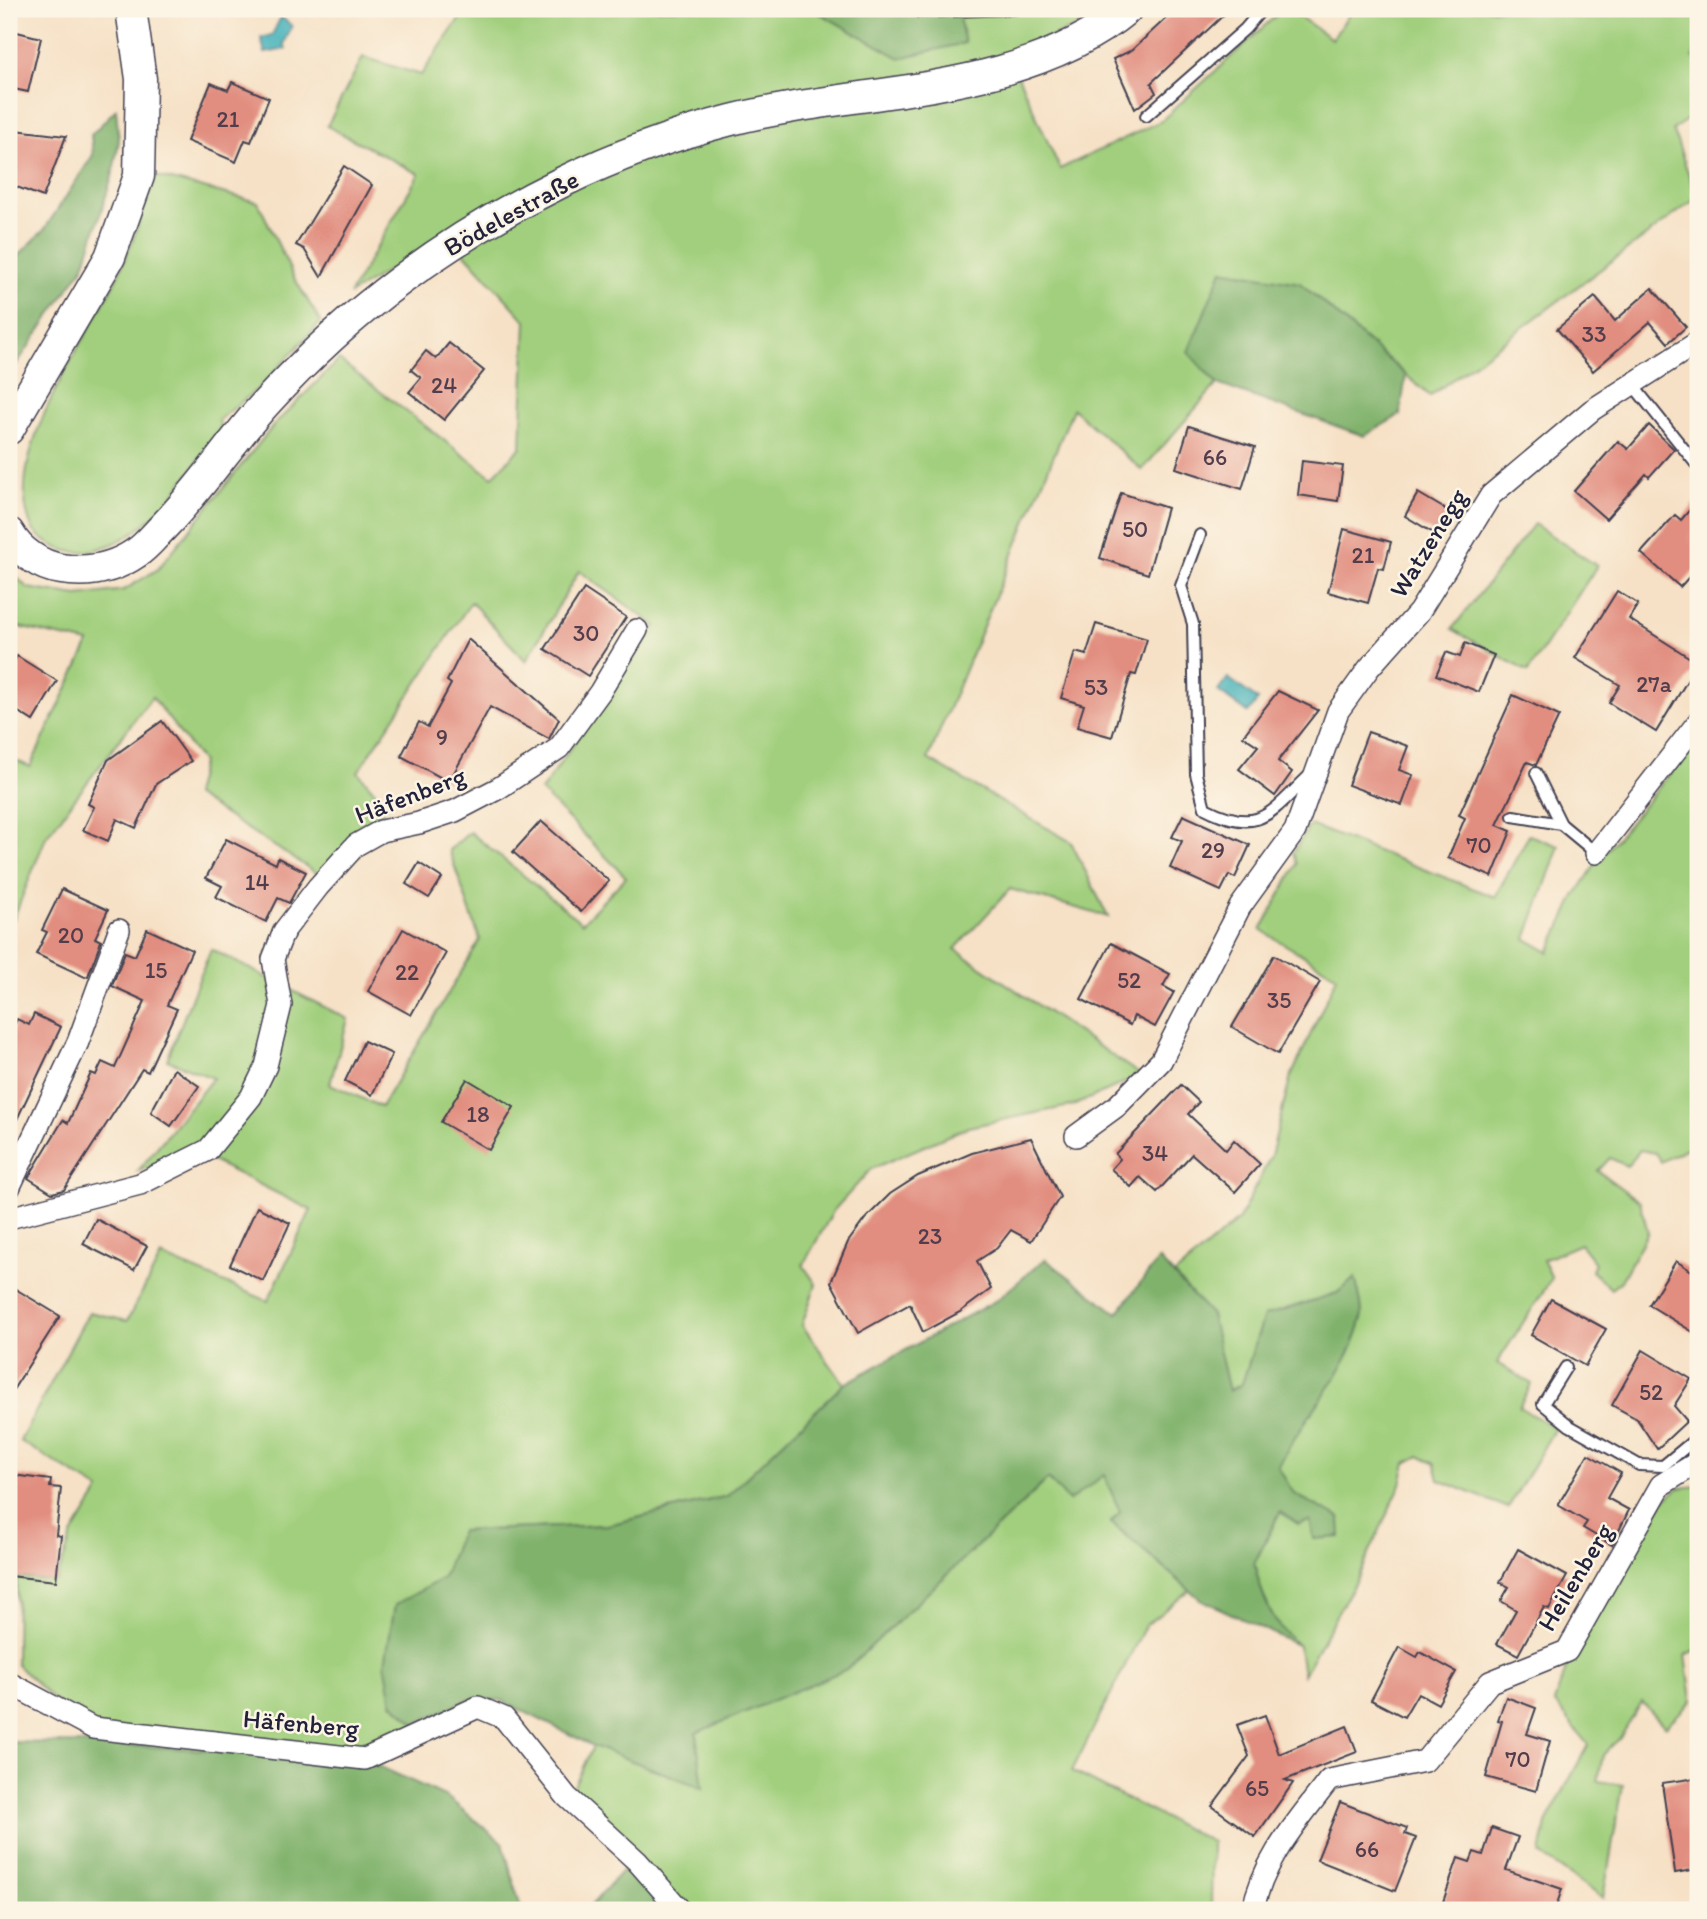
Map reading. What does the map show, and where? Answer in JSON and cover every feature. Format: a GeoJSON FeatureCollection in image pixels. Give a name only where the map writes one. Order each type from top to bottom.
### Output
{"type":"FeatureCollection","features":[{"type":"Feature","properties":{"kind":"main road"},"geometry":{"type":"LineString","coordinates":[[9,429],[110,257],[139,176],[141,79],[131,9]]}},
{"type":"Feature","properties":{"kind":"main road","name":"Bödelestraße"},"geometry":{"type":"LineString","coordinates":[[11,545],[51,568],[81,572],[111,566],[138,552],[183,506],[265,405],[358,314],[402,279],[495,217],[593,168],[633,151],[730,120],[1008,69],[1076,43],[1127,9]]}},
{"type":"Feature","properties":{"kind":"street","name":"Watzenegg"},"geometry":{"type":"LineString","coordinates":[[1076,1136],[1117,1106],[1161,1060],[1240,908],[1295,831],[1338,711],[1369,668],[1419,612],[1491,495],[1592,410],[1698,342]]}},
{"type":"Feature","properties":{"kind":"street","name":"Häfenberg"},"geometry":{"type":"LineString","coordinates":[[9,1218],[140,1184],[208,1150],[251,1097],[266,1066],[281,1005],[273,959],[284,931],[318,887],[356,845],[381,831],[419,824],[455,811],[499,788],[559,748],[600,692],[637,631]]}},
{"type":"Feature","properties":{"kind":"street"},"geometry":{"type":"LineString","coordinates":[[1596,853],[1698,722]]}},
{"type":"Feature","properties":{"kind":"street"},"geometry":{"type":"LineString","coordinates":[[9,1188],[78,1042],[119,930]]}},
{"type":"Feature","properties":{"kind":"street","name":"Heilenberg"},"geometry":{"type":"LineString","coordinates":[[1253,1910],[1258,1885],[1278,1847],[1329,1780],[1425,1761],[1490,1682],[1567,1651],[1661,1485],[1698,1462]]}},
{"type":"Feature","properties":{"kind":"street","name":"Häfenberg"},"geometry":{"type":"LineString","coordinates":[[9,1683],[93,1728],[365,1759],[478,1707],[504,1718],[567,1797],[616,1841],[671,1897],[680,1910]]}},
{"type":"Feature","properties":{"kind":"lane"},"geometry":{"type":"LineString","coordinates":[[914,9],[920,12],[1015,9]]}},
{"type":"Feature","properties":{"kind":"lane"},"geometry":{"type":"LineString","coordinates":[[1146,116],[1245,29],[1262,9]]}},
{"type":"Feature","properties":{"kind":"lane"},"geometry":{"type":"LineString","coordinates":[[1632,384],[1696,464]]}},
{"type":"Feature","properties":{"kind":"lane","name":"Watzenegg"},"geometry":{"type":"LineString","coordinates":[[1200,535],[1181,586],[1193,624],[1196,774],[1205,808],[1225,818],[1247,822],[1268,815],[1316,770]]}},
{"type":"Feature","properties":{"kind":"lane"},"geometry":{"type":"LineString","coordinates":[[1536,773],[1561,824],[1596,853]]}},
{"type":"Feature","properties":{"kind":"lane"},"geometry":{"type":"LineString","coordinates":[[1513,816],[1561,824]]}},
{"type":"Feature","properties":{"kind":"lane"},"geometry":{"type":"LineString","coordinates":[[1566,1367],[1543,1404],[1570,1426],[1639,1465],[1663,1466],[1698,1437]]}},
{"type":"Feature","properties":{"kind":"green space"},"geometry":{"type":"Polygon","coordinates":[[[466,9],[812,9],[900,58],[957,9],[1103,9],[1093,19],[1009,56],[1060,169],[1161,121],[1283,9],[1288,9],[1332,39],[1353,9],[1698,9],[1698,47],[1693,57],[1698,62],[1698,111],[1673,130],[1697,198],[1430,396],[1300,283],[1188,352],[1217,384],[1142,470],[1073,409],[928,759],[1071,842],[1108,917],[1010,889],[955,949],[1141,1075],[1075,1105],[968,1127],[871,1169],[834,1210],[803,1265],[816,1284],[802,1325],[844,1384],[727,1496],[608,1525],[461,1531],[443,1578],[395,1605],[392,1703],[416,1724],[374,1764],[346,1758],[100,1744],[16,1664],[17,1577],[56,1581],[72,1535],[100,1490],[20,1441],[89,1312],[127,1321],[161,1256],[268,1301],[311,1210],[194,1152],[138,1171],[213,1078],[167,1060],[211,949],[348,1019],[330,1084],[381,1107],[480,940],[449,850],[470,832],[582,923],[626,877],[541,791],[656,626],[579,571],[526,661],[471,602],[358,772],[387,806],[318,874],[194,795],[202,762],[152,697],[46,837],[9,930],[9,757],[30,767],[89,643],[15,626],[9,622],[9,570],[28,588],[78,596],[124,590],[158,569],[273,426],[339,360],[492,477],[521,447],[526,321],[447,234],[349,295],[419,174],[327,126],[363,57],[421,75],[466,9]]]}},
{"type":"Feature","properties":{"kind":"green space"},"geometry":{"type":"Polygon","coordinates":[[[812,9],[957,9],[965,43],[900,58],[812,9]]]}},
{"type":"Feature","properties":{"kind":"green space"},"geometry":{"type":"Polygon","coordinates":[[[116,109],[119,141],[112,177],[84,266],[9,375],[9,254],[16,258],[44,230],[93,155],[91,135],[116,109]]]}},
{"type":"Feature","properties":{"kind":"green space"},"geometry":{"type":"Polygon","coordinates":[[[156,176],[258,202],[294,278],[321,322],[260,387],[219,420],[221,428],[195,466],[149,520],[111,545],[73,552],[51,545],[33,530],[25,504],[26,474],[33,443],[45,412],[121,269],[156,176]]]}},
{"type":"Feature","properties":{"kind":"green space"},"geometry":{"type":"Polygon","coordinates":[[[1222,270],[1300,283],[1406,375],[1400,415],[1364,436],[1217,384],[1188,352],[1222,270]]]}},
{"type":"Feature","properties":{"kind":"green space"},"geometry":{"type":"Polygon","coordinates":[[[1534,524],[1597,566],[1528,672],[1452,629],[1534,524]]]}},
{"type":"Feature","properties":{"kind":"green space"},"geometry":{"type":"Polygon","coordinates":[[[1696,742],[1698,1136],[1689,1147],[1661,1162],[1655,1153],[1640,1150],[1627,1166],[1610,1158],[1598,1171],[1640,1202],[1648,1232],[1621,1281],[1611,1289],[1592,1271],[1595,1263],[1580,1244],[1543,1260],[1552,1278],[1497,1363],[1532,1384],[1519,1407],[1555,1428],[1508,1508],[1439,1480],[1435,1464],[1419,1456],[1406,1463],[1401,1484],[1359,1575],[1303,1675],[1299,1646],[1282,1629],[1269,1609],[1254,1564],[1280,1512],[1310,1520],[1339,1518],[1294,1494],[1278,1468],[1294,1435],[1334,1381],[1362,1319],[1355,1278],[1337,1293],[1264,1316],[1242,1384],[1228,1391],[1211,1315],[1174,1275],[1239,1219],[1271,1156],[1290,1079],[1337,976],[1261,930],[1297,864],[1293,853],[1310,825],[1495,897],[1529,835],[1559,846],[1526,939],[1549,952],[1575,896],[1595,865],[1696,742]]]}},
{"type":"Feature","properties":{"kind":"green space"},"geometry":{"type":"Polygon","coordinates":[[[1045,1259],[1117,1313],[1159,1259],[1211,1315],[1229,1391],[1242,1384],[1264,1316],[1337,1293],[1355,1278],[1362,1316],[1355,1340],[1335,1378],[1278,1467],[1294,1494],[1340,1518],[1341,1537],[1314,1539],[1310,1521],[1298,1524],[1280,1512],[1254,1564],[1269,1609],[1282,1629],[1299,1646],[1200,1599],[1111,1522],[1120,1512],[1104,1475],[1069,1501],[1048,1479],[847,1669],[696,1733],[703,1788],[593,1746],[501,1700],[467,1700],[416,1724],[392,1703],[385,1663],[395,1605],[443,1578],[461,1531],[608,1525],[727,1496],[844,1384],[997,1300],[1045,1259]]]}},
{"type":"Feature","properties":{"kind":"green space"},"geometry":{"type":"Polygon","coordinates":[[[1104,1475],[1121,1512],[1111,1523],[1190,1590],[1145,1626],[1072,1771],[1212,1842],[1211,1910],[671,1910],[571,1792],[593,1746],[703,1788],[695,1733],[847,1669],[1048,1479],[1104,1475]]]}},
{"type":"Feature","properties":{"kind":"green space"},"geometry":{"type":"Polygon","coordinates":[[[1698,1486],[1698,1649],[1686,1655],[1692,1701],[1665,1727],[1642,1702],[1620,1738],[1603,1755],[1598,1781],[1623,1785],[1603,1898],[1540,1854],[1546,1823],[1588,1745],[1554,1702],[1573,1650],[1664,1500],[1679,1488],[1698,1486]]]}},
{"type":"Feature","properties":{"kind":"green space"},"geometry":{"type":"Polygon","coordinates":[[[9,1743],[100,1744],[346,1758],[374,1764],[447,1797],[503,1843],[520,1905],[526,1910],[9,1910],[9,1743]]]}},
{"type":"Feature","properties":{"kind":"green space"},"geometry":{"type":"Polygon","coordinates":[[[629,1863],[671,1910],[587,1910],[629,1863]]]}},
{"type":"Feature","properties":{"kind":"water"},"geometry":{"type":"Polygon","coordinates":[[[281,17],[292,26],[284,44],[286,49],[265,53],[261,38],[272,35],[281,17]]]}},
{"type":"Feature","properties":{"kind":"water"},"geometry":{"type":"Polygon","coordinates":[[[1228,678],[1258,700],[1248,713],[1218,691],[1228,678]]]}},
{"type":"Feature","properties":{"kind":"building"},"geometry":{"type":"Polygon","coordinates":[[[1176,9],[1230,9],[1151,83],[1156,93],[1135,109],[1113,59],[1132,50],[1176,9]]]}},
{"type":"Feature","properties":{"kind":"building"},"geometry":{"type":"Polygon","coordinates":[[[9,30],[41,38],[28,92],[9,88],[9,30]]]}},
{"type":"Feature","properties":{"kind":"building"},"geometry":{"type":"Polygon","coordinates":[[[232,82],[269,98],[251,142],[245,140],[236,162],[187,141],[211,83],[228,90],[232,82]]]}},
{"type":"Feature","properties":{"kind":"building"},"geometry":{"type":"Polygon","coordinates":[[[15,130],[66,136],[43,197],[9,184],[9,147],[15,130]]]}},
{"type":"Feature","properties":{"kind":"building"},"geometry":{"type":"Polygon","coordinates":[[[344,166],[372,185],[321,277],[304,249],[296,245],[344,166]]]}},
{"type":"Feature","properties":{"kind":"building"},"geometry":{"type":"Polygon","coordinates":[[[1652,288],[1686,327],[1668,343],[1650,322],[1593,371],[1557,329],[1595,297],[1615,321],[1652,288]]]}},
{"type":"Feature","properties":{"kind":"building"},"geometry":{"type":"Polygon","coordinates":[[[449,343],[484,371],[444,420],[409,392],[421,378],[411,370],[426,351],[436,359],[449,343]]]}},
{"type":"Feature","properties":{"kind":"building"},"geometry":{"type":"Polygon","coordinates":[[[1649,425],[1674,449],[1649,477],[1646,474],[1606,519],[1574,491],[1618,441],[1628,449],[1649,425]]]}},
{"type":"Feature","properties":{"kind":"building"},"geometry":{"type":"Polygon","coordinates":[[[1189,426],[1255,447],[1242,489],[1176,468],[1189,426]]]}},
{"type":"Feature","properties":{"kind":"building"},"geometry":{"type":"Polygon","coordinates":[[[1302,461],[1343,466],[1338,501],[1298,495],[1302,461]]]}},
{"type":"Feature","properties":{"kind":"building"},"geometry":{"type":"Polygon","coordinates":[[[1121,493],[1167,508],[1148,574],[1100,558],[1121,493]]]}},
{"type":"Feature","properties":{"kind":"building"},"geometry":{"type":"Polygon","coordinates":[[[1418,493],[1450,512],[1437,535],[1405,516],[1418,493]]]}},
{"type":"Feature","properties":{"kind":"building"},"geometry":{"type":"Polygon","coordinates":[[[1698,500],[1698,567],[1680,587],[1641,553],[1675,515],[1681,520],[1698,500]]]}},
{"type":"Feature","properties":{"kind":"building"},"geometry":{"type":"Polygon","coordinates":[[[1344,529],[1391,542],[1384,569],[1378,568],[1368,603],[1328,592],[1344,529]]]}},
{"type":"Feature","properties":{"kind":"building"},"geometry":{"type":"Polygon","coordinates":[[[584,589],[626,617],[588,676],[545,649],[584,589]]]}},
{"type":"Feature","properties":{"kind":"building"},"geometry":{"type":"Polygon","coordinates":[[[1617,591],[1638,604],[1629,619],[1698,663],[1656,732],[1609,703],[1620,685],[1575,658],[1617,591]]]}},
{"type":"Feature","properties":{"kind":"building"},"geometry":{"type":"Polygon","coordinates":[[[1096,624],[1147,639],[1136,675],[1131,674],[1112,737],[1077,727],[1084,705],[1061,698],[1075,652],[1086,655],[1096,624]]]}},
{"type":"Feature","properties":{"kind":"building"},"geometry":{"type":"Polygon","coordinates":[[[468,639],[559,719],[549,739],[490,707],[449,782],[401,756],[419,722],[428,727],[451,684],[447,681],[468,639]]]}},
{"type":"Feature","properties":{"kind":"building"},"geometry":{"type":"Polygon","coordinates":[[[1465,643],[1494,655],[1479,692],[1436,675],[1446,652],[1460,657],[1465,643]]]}},
{"type":"Feature","properties":{"kind":"building"},"geometry":{"type":"Polygon","coordinates":[[[17,656],[57,681],[33,721],[9,706],[9,670],[17,656]]]}},
{"type":"Feature","properties":{"kind":"building"},"geometry":{"type":"Polygon","coordinates":[[[1278,691],[1318,710],[1278,761],[1292,772],[1275,796],[1239,769],[1258,746],[1243,736],[1278,691]]]}},
{"type":"Feature","properties":{"kind":"building"},"geometry":{"type":"Polygon","coordinates":[[[1513,695],[1559,716],[1536,765],[1527,762],[1497,825],[1511,831],[1492,877],[1448,858],[1465,818],[1459,815],[1513,695]]]}},
{"type":"Feature","properties":{"kind":"building"},"geometry":{"type":"Polygon","coordinates":[[[162,721],[191,761],[156,784],[136,828],[117,819],[108,841],[83,830],[94,807],[88,804],[108,760],[162,721]]]}},
{"type":"Feature","properties":{"kind":"building"},"geometry":{"type":"Polygon","coordinates":[[[1368,732],[1408,746],[1399,770],[1413,775],[1402,805],[1348,785],[1368,732]]]}},
{"type":"Feature","properties":{"kind":"building"},"geometry":{"type":"Polygon","coordinates":[[[1183,815],[1250,845],[1235,878],[1229,875],[1221,891],[1170,868],[1182,841],[1172,837],[1183,815]]]}},
{"type":"Feature","properties":{"kind":"building"},"geometry":{"type":"Polygon","coordinates":[[[541,821],[609,881],[581,912],[513,852],[541,821]]]}},
{"type":"Feature","properties":{"kind":"building"},"geometry":{"type":"Polygon","coordinates":[[[226,839],[276,864],[278,858],[306,872],[289,903],[278,898],[266,922],[216,897],[222,886],[206,878],[226,839]]]}},
{"type":"Feature","properties":{"kind":"building"},"geometry":{"type":"Polygon","coordinates":[[[419,863],[442,878],[429,898],[406,884],[419,863]]]}},
{"type":"Feature","properties":{"kind":"building"},"geometry":{"type":"Polygon","coordinates":[[[62,889],[108,910],[95,938],[101,941],[88,976],[85,977],[36,954],[47,932],[42,930],[62,889]]]}},
{"type":"Feature","properties":{"kind":"building"},"geometry":{"type":"Polygon","coordinates":[[[147,929],[192,950],[167,1005],[177,1009],[148,1072],[142,1069],[64,1190],[52,1193],[28,1178],[63,1120],[68,1123],[91,1073],[96,1075],[102,1062],[115,1068],[145,1001],[112,986],[125,952],[135,956],[147,929]]]}},
{"type":"Feature","properties":{"kind":"building"},"geometry":{"type":"Polygon","coordinates":[[[403,929],[446,953],[411,1015],[368,991],[403,929]]]}},
{"type":"Feature","properties":{"kind":"building"},"geometry":{"type":"Polygon","coordinates":[[[1111,943],[1170,974],[1163,986],[1174,992],[1155,1027],[1134,1016],[1130,1025],[1081,999],[1111,943]]]}},
{"type":"Feature","properties":{"kind":"building"},"geometry":{"type":"Polygon","coordinates":[[[1274,955],[1320,982],[1278,1054],[1232,1027],[1274,955]]]}},
{"type":"Feature","properties":{"kind":"building"},"geometry":{"type":"Polygon","coordinates":[[[34,1014],[61,1027],[9,1136],[9,1037],[17,1019],[29,1025],[34,1014]]]}},
{"type":"Feature","properties":{"kind":"building"},"geometry":{"type":"Polygon","coordinates":[[[364,1041],[392,1054],[372,1095],[345,1081],[364,1041]]]}},
{"type":"Feature","properties":{"kind":"building"},"geometry":{"type":"Polygon","coordinates":[[[174,1069],[199,1086],[171,1126],[151,1112],[174,1069]]]}},
{"type":"Feature","properties":{"kind":"building"},"geometry":{"type":"Polygon","coordinates":[[[467,1079],[514,1107],[489,1150],[441,1122],[467,1079]]]}},
{"type":"Feature","properties":{"kind":"building"},"geometry":{"type":"Polygon","coordinates":[[[1181,1085],[1199,1102],[1188,1114],[1226,1150],[1234,1140],[1260,1164],[1235,1192],[1192,1154],[1157,1192],[1140,1177],[1131,1187],[1111,1169],[1120,1159],[1115,1154],[1181,1085]]]}},
{"type":"Feature","properties":{"kind":"building"},"geometry":{"type":"Polygon","coordinates":[[[1031,1138],[1060,1197],[1031,1241],[1011,1230],[997,1248],[977,1261],[991,1289],[960,1312],[923,1332],[910,1304],[858,1333],[831,1282],[848,1242],[865,1219],[890,1194],[918,1176],[972,1153],[1031,1138]]]}},
{"type":"Feature","properties":{"kind":"building"},"geometry":{"type":"Polygon","coordinates":[[[257,1207],[290,1223],[263,1281],[230,1265],[257,1207]]]}},
{"type":"Feature","properties":{"kind":"building"},"geometry":{"type":"Polygon","coordinates":[[[96,1219],[147,1246],[134,1270],[83,1244],[96,1219]]]}},
{"type":"Feature","properties":{"kind":"building"},"geometry":{"type":"Polygon","coordinates":[[[1676,1261],[1698,1275],[1698,1335],[1649,1305],[1676,1261]]]}},
{"type":"Feature","properties":{"kind":"building"},"geometry":{"type":"Polygon","coordinates":[[[9,1285],[60,1316],[9,1396],[9,1285]]]}},
{"type":"Feature","properties":{"kind":"building"},"geometry":{"type":"Polygon","coordinates":[[[1551,1299],[1606,1329],[1585,1366],[1531,1335],[1551,1299]]]}},
{"type":"Feature","properties":{"kind":"building"},"geometry":{"type":"Polygon","coordinates":[[[1643,1350],[1691,1379],[1674,1406],[1687,1421],[1657,1449],[1637,1419],[1612,1405],[1643,1350]]]}},
{"type":"Feature","properties":{"kind":"building"},"geometry":{"type":"Polygon","coordinates":[[[1588,1454],[1621,1473],[1607,1498],[1629,1510],[1612,1545],[1583,1528],[1587,1522],[1558,1505],[1588,1454]]]}},
{"type":"Feature","properties":{"kind":"building"},"geometry":{"type":"Polygon","coordinates":[[[13,1475],[51,1480],[50,1487],[61,1488],[56,1535],[61,1536],[56,1581],[9,1576],[9,1515],[13,1475]]]}},
{"type":"Feature","properties":{"kind":"building"},"geometry":{"type":"Polygon","coordinates":[[[1518,1549],[1567,1576],[1549,1609],[1544,1607],[1518,1655],[1497,1644],[1516,1610],[1501,1601],[1509,1587],[1500,1582],[1518,1549]]]}},
{"type":"Feature","properties":{"kind":"building"},"geometry":{"type":"Polygon","coordinates":[[[1399,1647],[1417,1657],[1420,1652],[1456,1672],[1438,1704],[1418,1693],[1404,1717],[1371,1700],[1399,1647]]]}},
{"type":"Feature","properties":{"kind":"building"},"geometry":{"type":"Polygon","coordinates":[[[1506,1697],[1536,1708],[1527,1734],[1550,1741],[1536,1791],[1486,1777],[1502,1721],[1498,1720],[1506,1697]]]}},
{"type":"Feature","properties":{"kind":"building"},"geometry":{"type":"Polygon","coordinates":[[[1265,1715],[1279,1754],[1347,1726],[1357,1752],[1285,1780],[1293,1783],[1255,1837],[1212,1806],[1249,1756],[1237,1725],[1265,1715]]]}},
{"type":"Feature","properties":{"kind":"building"},"geometry":{"type":"Polygon","coordinates":[[[1698,1778],[1698,1869],[1675,1873],[1662,1783],[1698,1778]]]}},
{"type":"Feature","properties":{"kind":"building"},"geometry":{"type":"Polygon","coordinates":[[[1340,1802],[1407,1828],[1405,1834],[1416,1838],[1395,1891],[1317,1860],[1340,1802]]]}},
{"type":"Feature","properties":{"kind":"building"},"geometry":{"type":"Polygon","coordinates":[[[1492,1828],[1518,1837],[1506,1870],[1562,1889],[1555,1910],[1466,1910],[1443,1902],[1458,1858],[1470,1862],[1474,1852],[1483,1855],[1492,1828]]]}}]}
